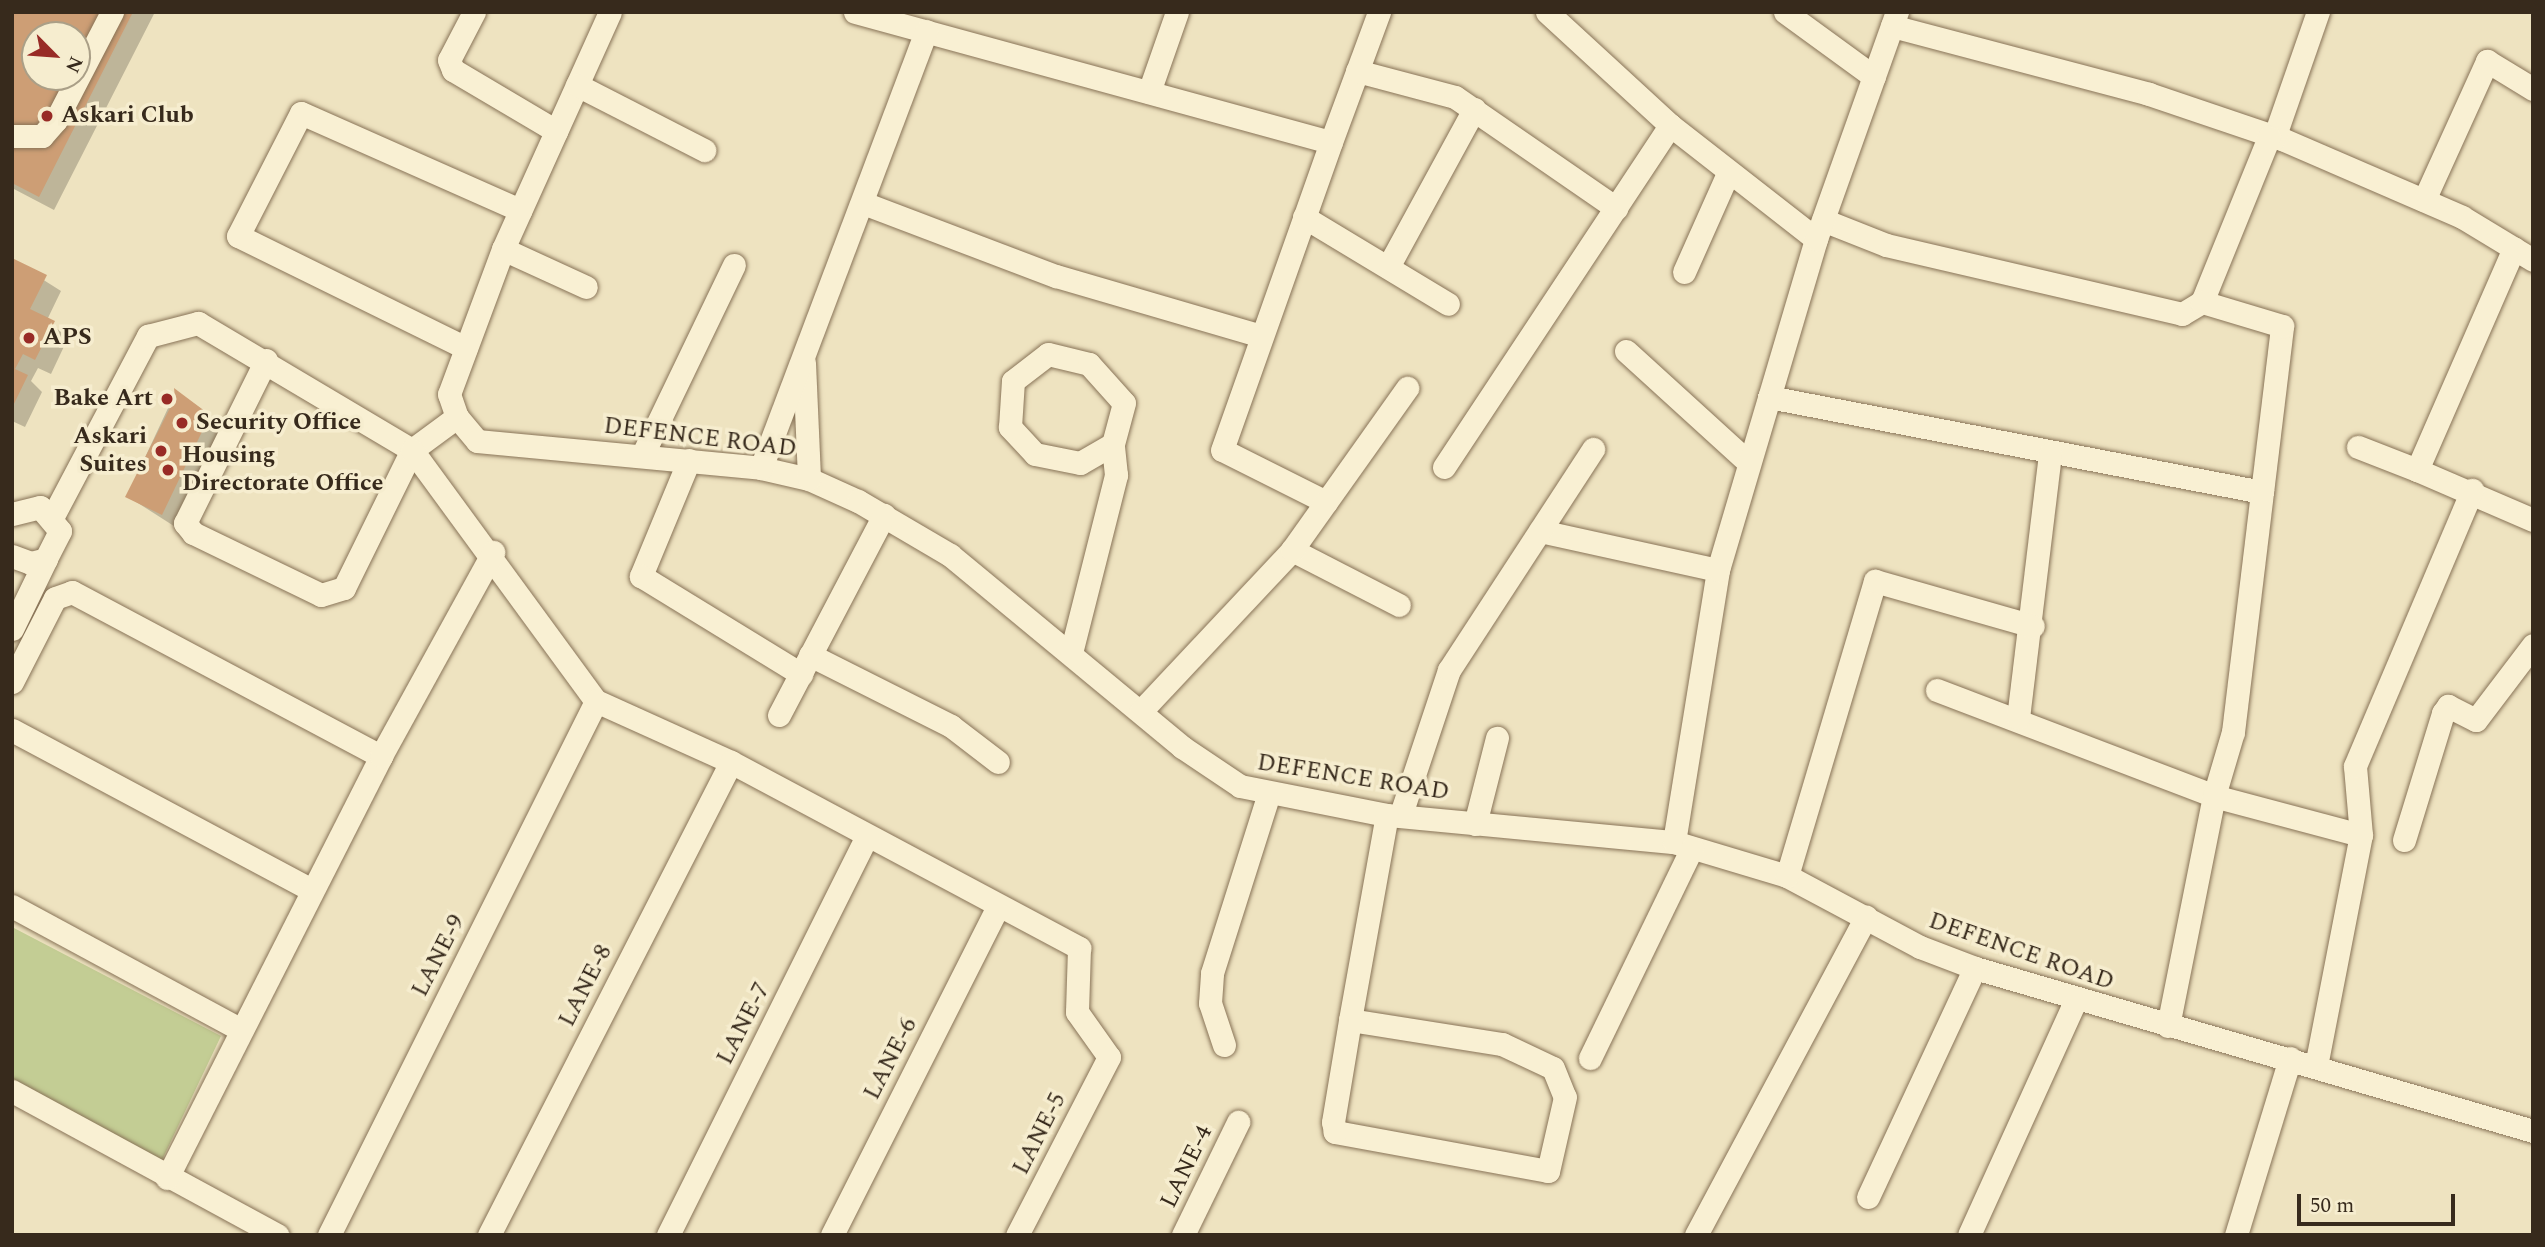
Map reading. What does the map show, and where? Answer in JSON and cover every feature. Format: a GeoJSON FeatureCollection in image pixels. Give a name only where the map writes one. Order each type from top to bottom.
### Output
{"type":"FeatureCollection","features":[{"type":"Feature","properties":{"kind":"street"},"geometry":{"type":"LineString","coordinates":[[12,136],[42,136],[56,120],[112,12]]}},
{"type":"Feature","properties":{"kind":"street"},"geometry":{"type":"LineString","coordinates":[[474,12],[449,60],[453,70],[556,131]]}},
{"type":"Feature","properties":{"kind":"street"},"geometry":{"type":"LineString","coordinates":[[266,360],[187,510],[185,523],[192,533],[334,595],[344,588],[412,450],[457,417],[449,394],[503,249],[610,12]]}},
{"type":"Feature","properties":{"kind":"street"},"geometry":{"type":"LineString","coordinates":[[855,12],[1331,142]]}},
{"type":"Feature","properties":{"kind":"street"},"geometry":{"type":"LineString","coordinates":[[1149,92],[1177,12]]}},
{"type":"Feature","properties":{"kind":"street"},"geometry":{"type":"LineString","coordinates":[[1326,502],[1222,450],[1379,12]]}},
{"type":"Feature","properties":{"kind":"street"},"geometry":{"type":"LineString","coordinates":[[1547,12],[1728,173],[1819,230],[2172,314],[2202,302],[2282,326],[2233,732],[2214,796],[2168,1026]]}},
{"type":"Feature","properties":{"kind":"street"},"geometry":{"type":"LineString","coordinates":[[1786,12],[1874,77]]}},
{"type":"Feature","properties":{"kind":"street"},"geometry":{"type":"LineString","coordinates":[[2202,302],[2272,137],[2318,12]]}},
{"type":"Feature","properties":{"kind":"street"},"geometry":{"type":"LineString","coordinates":[[1590,1058],[1683,845],[1718,570],[1819,230],[1895,19],[2149,94],[2272,137],[2424,200],[2523,254],[2417,470]]}},
{"type":"Feature","properties":{"kind":"street"},"geometry":{"type":"LineString","coordinates":[[761,468],[804,353],[866,204],[926,31]]}},
{"type":"Feature","properties":{"kind":"street"},"geometry":{"type":"LineString","coordinates":[[2424,200],[2487,61],[2533,89]]}},
{"type":"Feature","properties":{"kind":"street"},"geometry":{"type":"LineString","coordinates":[[1357,71],[1455,97],[1616,208]]}},
{"type":"Feature","properties":{"kind":"street"},"geometry":{"type":"LineString","coordinates":[[577,85],[704,150]]}},
{"type":"Feature","properties":{"kind":"street"},"geometry":{"type":"LineString","coordinates":[[1388,267],[1474,109]]}},
{"type":"Feature","properties":{"kind":"street"},"geometry":{"type":"LineString","coordinates":[[466,348],[238,236],[301,113],[520,211]]}},
{"type":"Feature","properties":{"kind":"street"},"geometry":{"type":"LineString","coordinates":[[1444,467],[1671,125]]}},
{"type":"Feature","properties":{"kind":"street"},"geometry":{"type":"LineString","coordinates":[[1684,272],[1728,173]]}},
{"type":"Feature","properties":{"kind":"street"},"geometry":{"type":"LineString","coordinates":[[866,204],[1056,276],[1261,336]]}},
{"type":"Feature","properties":{"kind":"street"},"geometry":{"type":"LineString","coordinates":[[1304,217],[1448,304]]}},
{"type":"Feature","properties":{"kind":"street"},"geometry":{"type":"LineString","coordinates":[[503,249],[586,287]]}},
{"type":"Feature","properties":{"kind":"street"},"geometry":{"type":"LineString","coordinates":[[642,456],[734,265]]}},
{"type":"Feature","properties":{"kind":"street"},"geometry":{"type":"LineString","coordinates":[[12,629],[46,559],[60,539],[53,516],[148,336],[198,323],[266,360],[412,450],[493,552],[596,701],[731,762],[998,907]]}},
{"type":"Feature","properties":{"kind":"street"},"geometry":{"type":"LineString","coordinates":[[1626,351],[1749,463]]}},
{"type":"Feature","properties":{"kind":"street"},"geometry":{"type":"LineString","coordinates":[[804,353],[809,479]]}},
{"type":"Feature","properties":{"kind":"street"},"geometry":{"type":"LineString","coordinates":[[1071,653],[1116,475],[1112,444],[1124,403],[1089,364],[1048,354],[1013,381],[1010,426],[1035,454],[1080,463],[1112,444]]}},
{"type":"Feature","properties":{"kind":"street"},"geometry":{"type":"LineString","coordinates":[[1142,711],[1292,550],[1407,388]]}},
{"type":"Feature","properties":{"kind":"street"},"geometry":{"type":"LineString","coordinates":[[1769,397],[2050,454],[2262,492]]}},
{"type":"Feature","properties":{"kind":"street","name":"DEFENCE ROAD"},"geometry":{"type":"LineString","coordinates":[[457,417],[477,441],[761,468],[809,479],[884,515],[950,555],[1142,711],[1240,786],[1394,815],[1683,845],[1787,876],[1920,947],[1975,968],[2075,1001],[2290,1058],[2533,1131]]}},
{"type":"Feature","properties":{"kind":"street"},"geometry":{"type":"LineString","coordinates":[[2358,447],[2472,490],[2533,520]]}},
{"type":"Feature","properties":{"kind":"street"},"geometry":{"type":"LineString","coordinates":[[1350,1020],[1502,1044],[1553,1068],[1566,1097],[1548,1171],[1335,1132],[1350,1020],[1394,815],[1449,670],[1593,449]]}},
{"type":"Feature","properties":{"kind":"street"},"geometry":{"type":"LineString","coordinates":[[2018,718],[2033,626],[2050,454]]}},
{"type":"Feature","properties":{"kind":"street"},"geometry":{"type":"LineString","coordinates":[[689,460],[641,576],[806,664],[951,726],[998,762]]}},
{"type":"Feature","properties":{"kind":"street"},"geometry":{"type":"LineString","coordinates":[[2316,1066],[2361,835],[2355,766],[2472,490]]}},
{"type":"Feature","properties":{"kind":"street"},"geometry":{"type":"LineString","coordinates":[[14,511],[32,506],[53,516]]}},
{"type":"Feature","properties":{"kind":"street"},"geometry":{"type":"LineString","coordinates":[[779,715],[884,515]]}},
{"type":"Feature","properties":{"kind":"street"},"geometry":{"type":"LineString","coordinates":[[1540,531],[1718,570]]}},
{"type":"Feature","properties":{"kind":"street"},"geometry":{"type":"LineString","coordinates":[[1292,550],[1399,606]]}},
{"type":"Feature","properties":{"kind":"street"},"geometry":{"type":"LineString","coordinates":[[167,1178],[381,756],[493,552]]}},
{"type":"Feature","properties":{"kind":"street"},"geometry":{"type":"LineString","coordinates":[[12,556],[31,563],[46,559]]}},
{"type":"Feature","properties":{"kind":"street"},"geometry":{"type":"LineString","coordinates":[[1787,876],[1875,581],[2033,626]]}},
{"type":"Feature","properties":{"kind":"street"},"geometry":{"type":"LineString","coordinates":[[12,682],[55,598],[72,592],[381,756]]}},
{"type":"Feature","properties":{"kind":"street"},"geometry":{"type":"LineString","coordinates":[[2404,840],[2443,713],[2448,706],[2476,720],[2533,645]]}},
{"type":"Feature","properties":{"kind":"street"},"geometry":{"type":"LineString","coordinates":[[1937,690],[2018,718],[2214,796],[2361,835]]}},
{"type":"Feature","properties":{"kind":"street","name":"LANE-9"},"geometry":{"type":"LineString","coordinates":[[329,1235],[596,701]]}},
{"type":"Feature","properties":{"kind":"street"},"geometry":{"type":"LineString","coordinates":[[12,730],[312,890]]}},
{"type":"Feature","properties":{"kind":"street"},"geometry":{"type":"LineString","coordinates":[[1475,824],[1497,738]]}},
{"type":"Feature","properties":{"kind":"street","name":"LANE-8"},"geometry":{"type":"LineString","coordinates":[[489,1235],[731,762]]}},
{"type":"Feature","properties":{"kind":"street"},"geometry":{"type":"LineString","coordinates":[[1224,1045],[1210,1003],[1212,973],[1269,793]]}},
{"type":"Feature","properties":{"kind":"street","name":"LANE-7"},"geometry":{"type":"LineString","coordinates":[[668,1235],[867,836]]}},
{"type":"Feature","properties":{"kind":"street"},"geometry":{"type":"LineString","coordinates":[[12,906],[241,1030]]}},
{"type":"Feature","properties":{"kind":"street","name":"LANE-5"},"geometry":{"type":"LineString","coordinates":[[998,907],[1079,948],[1077,1012],[1110,1057],[1017,1235]]}},
{"type":"Feature","properties":{"kind":"street","name":"LANE-6"},"geometry":{"type":"LineString","coordinates":[[832,1235],[998,907]]}},
{"type":"Feature","properties":{"kind":"street"},"geometry":{"type":"LineString","coordinates":[[1696,1235],[1866,917]]}},
{"type":"Feature","properties":{"kind":"street"},"geometry":{"type":"LineString","coordinates":[[1868,1198],[1975,968]]}},
{"type":"Feature","properties":{"kind":"street"},"geometry":{"type":"LineString","coordinates":[[1969,1235],[2075,1001]]}},
{"type":"Feature","properties":{"kind":"street"},"geometry":{"type":"LineString","coordinates":[[2236,1235],[2290,1058]]}},
{"type":"Feature","properties":{"kind":"street"},"geometry":{"type":"LineString","coordinates":[[12,1091],[167,1178],[277,1235]]}},
{"type":"Feature","properties":{"kind":"street","name":"LANE-4"},"geometry":{"type":"LineString","coordinates":[[1182,1235],[1238,1122]]}},
{"type":"Feature","properties":{"kind":"green space"},"geometry":{"type":"Polygon","coordinates":[[[12,927],[221,1036],[162,1160],[12,1081],[12,927]]]}},
{"type":"Feature","properties":{"kind":"building","name":"Askari Club"},"geometry":{"type":"Polygon","coordinates":[[[12,12],[133,12],[39,197],[12,183],[12,12]]]}},
{"type":"Feature","properties":{"kind":"building","name":"APS"},"geometry":{"type":"Polygon","coordinates":[[[12,258],[47,275],[30,309],[55,321],[35,360],[23,354],[15,369],[28,375],[12,408],[12,258]]]}},
{"type":"Feature","properties":{"kind":"building"},"geometry":{"type":"Polygon","coordinates":[[[174,388],[210,415],[162,515],[125,497],[175,398],[174,388]]]}},
{"type":"Feature","properties":{"kind":"place","name":"Askari Club"},"geometry":{"type":"Point","coordinates":[47,116]}},
{"type":"Feature","properties":{"kind":"place","name":"APS"},"geometry":{"type":"Point","coordinates":[29,338]}},
{"type":"Feature","properties":{"kind":"place","name":"Bake Art"},"geometry":{"type":"Point","coordinates":[167,399]}},
{"type":"Feature","properties":{"kind":"place","name":"Security Office"},"geometry":{"type":"Point","coordinates":[182,423]}},
{"type":"Feature","properties":{"kind":"place","name":"Askari Suites"},"geometry":{"type":"Point","coordinates":[161,451]}},
{"type":"Feature","properties":{"kind":"place","name":"Housing Directorate Office"},"geometry":{"type":"Point","coordinates":[168,470]}}]}
